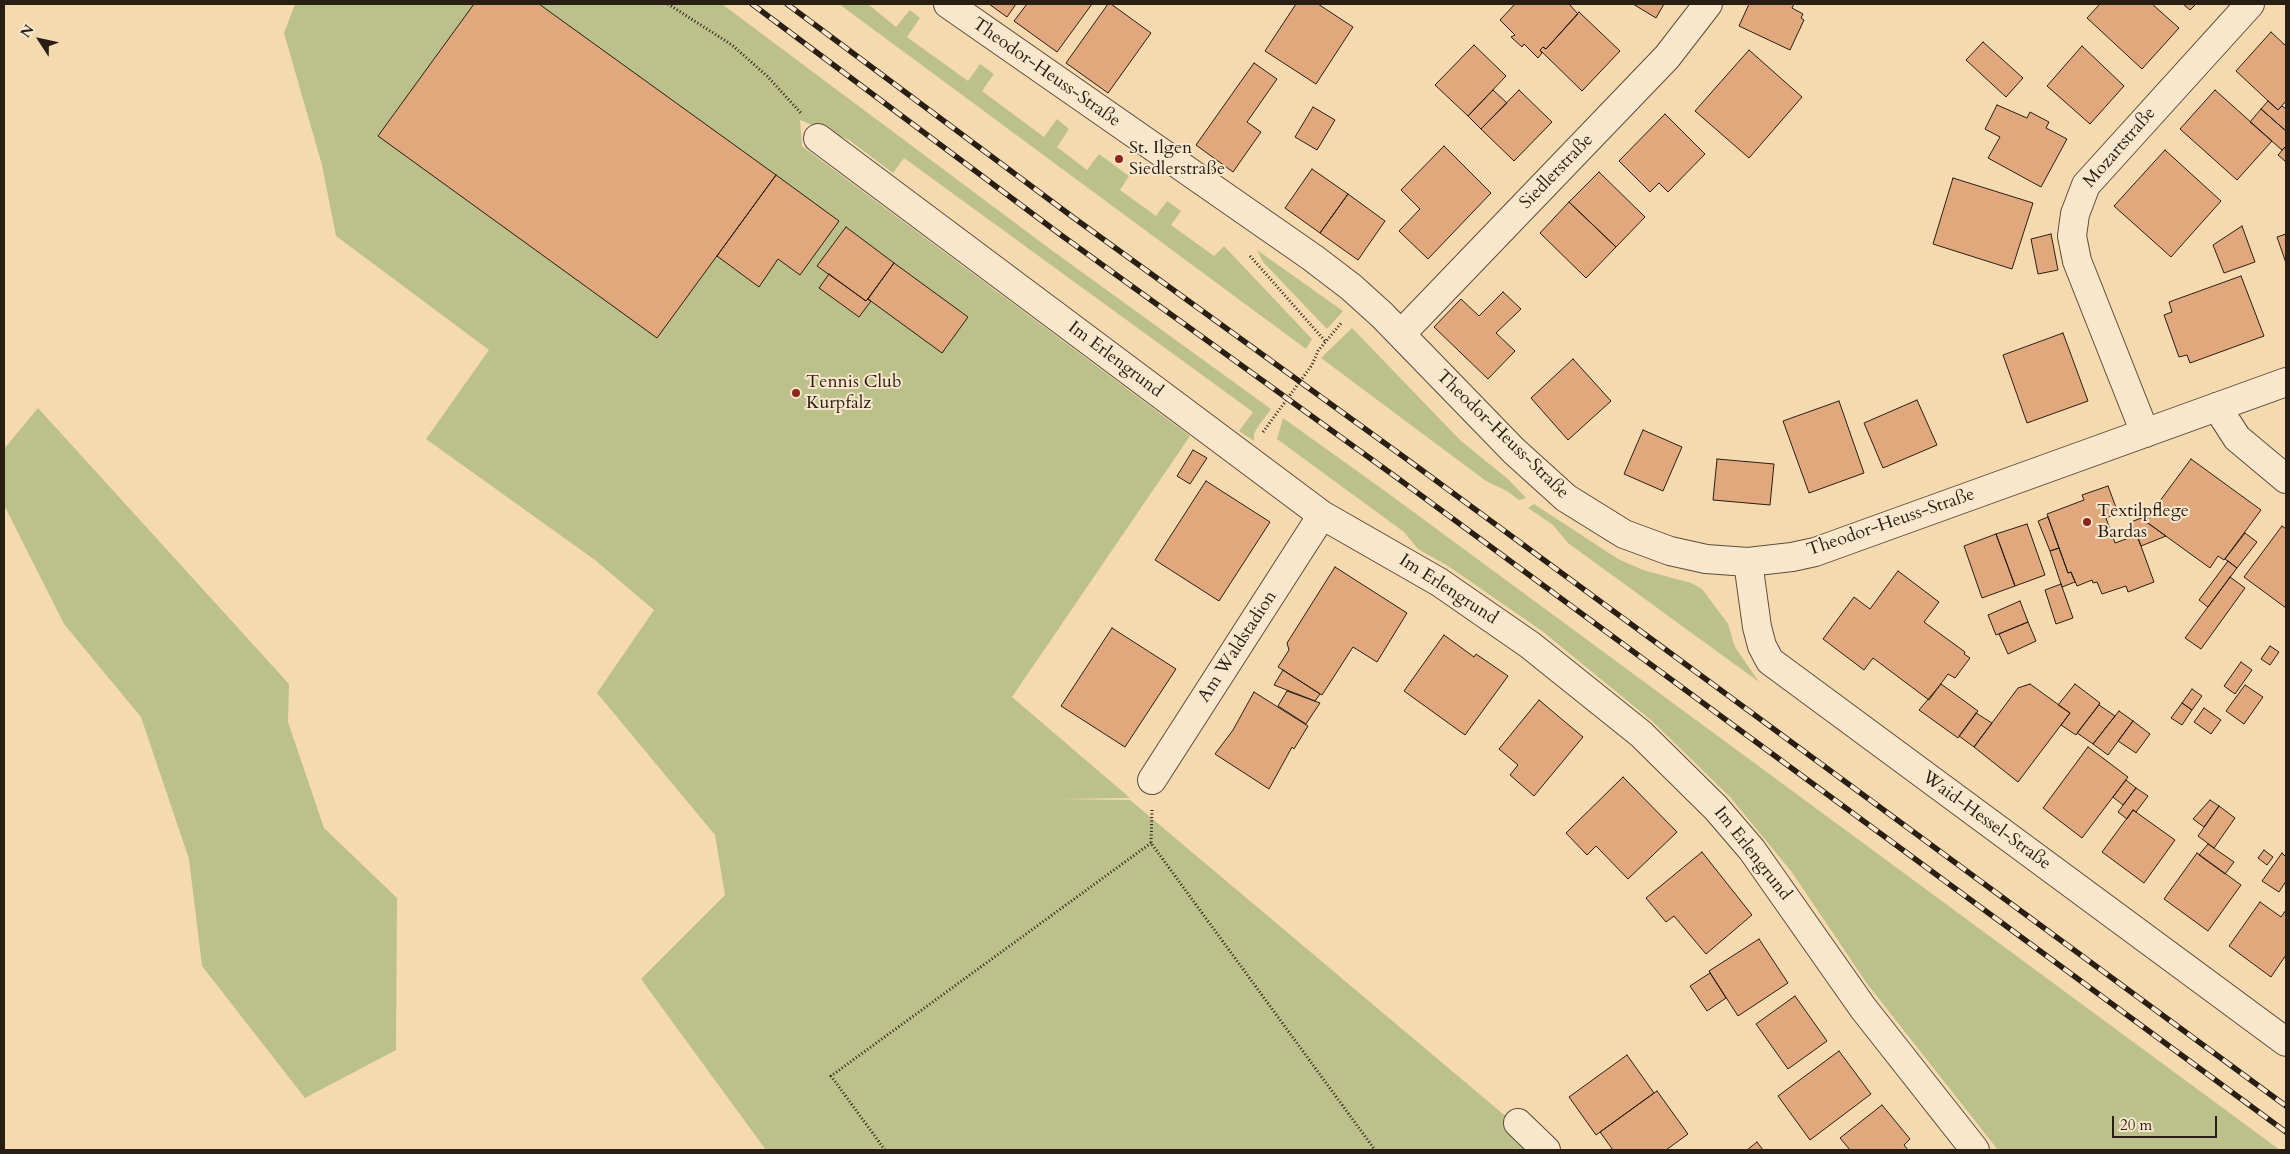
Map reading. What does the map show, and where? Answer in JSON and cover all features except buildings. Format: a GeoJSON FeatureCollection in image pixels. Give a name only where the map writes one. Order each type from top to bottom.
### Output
{"type":"FeatureCollection","features":[{"type":"Feature","properties":{"kind":"street","name":"Theodor-Heuss-Straße"},"geometry":{"type":"LineString","coordinates":[[948,4],[1313,258],[1366,299],[1514,451],[1566,498],[1624,534],[1655,546],[1706,559],[1748,562],[1792,557],[1815,552],[2286,382]]}},
{"type":"Feature","properties":{"kind":"street","name":"Siedlerstraße"},"geometry":{"type":"LineString","coordinates":[[1401,334],[1667,57],[1708,4]]}},
{"type":"Feature","properties":{"kind":"street","name":"Mozartstraße"},"geometry":{"type":"LineString","coordinates":[[2145,433],[2077,261],[2072,236],[2075,214],[2086,185],[2250,4]]}},
{"type":"Feature","properties":{"kind":"street","name":"Im Erlengrund"},"geometry":{"type":"LineString","coordinates":[[818,138],[1322,515],[1439,582],[1530,645],[1665,755],[1716,808],[1752,850],[1863,1008],[1975,1150]]}},
{"type":"Feature","properties":{"kind":"street"},"geometry":{"type":"LineString","coordinates":[[2217,407],[2237,438],[2286,479]]}},
{"type":"Feature","properties":{"kind":"street","name":"Am Waldstadion"},"geometry":{"type":"LineString","coordinates":[[1152,780],[1322,515]]}},
{"type":"Feature","properties":{"kind":"street","name":"Waid-Hessel-Straße"},"geometry":{"type":"LineString","coordinates":[[1748,562],[1756,627],[1762,646],[1770,661],[2286,1042]]}},
{"type":"Feature","properties":{"kind":"street"},"geometry":{"type":"LineString","coordinates":[[1518,1123],[1546,1150]]}},
{"type":"Feature","properties":{"kind":"path"},"geometry":{"type":"LineString","coordinates":[[668,4],[732,45],[797,106],[818,138]]}},
{"type":"Feature","properties":{"kind":"path"},"geometry":{"type":"LineString","coordinates":[[1246,252],[1326,342]]}},
{"type":"Feature","properties":{"kind":"path"},"geometry":{"type":"LineString","coordinates":[[1262,438],[1262,435],[1312,365],[1318,351],[1344,318]]}},
{"type":"Feature","properties":{"kind":"path"},"geometry":{"type":"LineString","coordinates":[[885,1150],[830,1076],[1151,843],[1375,1150]]}},
{"type":"Feature","properties":{"kind":"green space"},"geometry":{"type":"Polygon","coordinates":[[[295,4],[722,4],[1050,249],[1271,409],[1257,428],[1254,434],[1254,441],[1239,431],[1253,412],[904,158],[893,173],[849,140],[800,120],[802,146],[1190,436],[1012,697],[1130,798],[1057,799],[1130,800],[1509,1119],[1528,1150],[766,1150],[641,979],[725,895],[715,835],[597,693],[654,610],[595,560],[426,439],[489,350],[336,236],[322,165],[284,33],[295,4]]]}},
{"type":"Feature","properties":{"kind":"green space"},"geometry":{"type":"Polygon","coordinates":[[[839,4],[868,4],[896,27],[910,10],[920,18],[907,37],[968,81],[980,64],[994,74],[982,91],[1044,137],[1057,119],[1069,129],[1057,147],[1087,170],[1099,154],[1129,176],[1120,190],[1156,216],[1167,201],[1181,211],[1171,225],[1214,256],[1224,246],[1312,339],[1306,349],[839,4]]]}},
{"type":"Feature","properties":{"kind":"green space"},"geometry":{"type":"Polygon","coordinates":[[[1257,250],[1343,311],[1327,329],[1263,262],[1257,250]]]}},
{"type":"Feature","properties":{"kind":"green space"},"geometry":{"type":"Polygon","coordinates":[[[1352,328],[1460,440],[1509,480],[1526,498],[1519,500],[1507,491],[1486,481],[1321,358],[1352,328]]]}},
{"type":"Feature","properties":{"kind":"green space"},"geometry":{"type":"Polygon","coordinates":[[[38,408],[289,684],[288,722],[324,828],[397,898],[396,1050],[305,1098],[202,966],[189,859],[141,717],[64,624],[4,505],[4,449],[38,408]]]}},
{"type":"Feature","properties":{"kind":"green space"},"geometry":{"type":"Polygon","coordinates":[[[1283,418],[1385,491],[2280,1150],[1998,1150],[1868,985],[1791,871],[1730,797],[1652,721],[1542,631],[1448,566],[1418,549],[1404,532],[1277,439],[1283,418]]]}},
{"type":"Feature","properties":{"kind":"green space"},"geometry":{"type":"Polygon","coordinates":[[[1534,504],[1618,559],[1643,570],[1691,583],[1702,589],[1728,624],[1735,647],[1759,682],[1568,543],[1553,525],[1528,508],[1534,504]]]}},
{"type":"Feature","properties":{"kind":"railway"},"geometry":{"type":"LineString","coordinates":[[752,4],[1061,235],[1396,477],[2286,1132]]}},
{"type":"Feature","properties":{"kind":"railway"},"geometry":{"type":"LineString","coordinates":[[787,4],[1074,218],[1408,460],[2286,1106]]}},
{"type":"Feature","properties":{"kind":"place","name":"St. Ilgen Siedlerstraße"},"geometry":{"type":"Point","coordinates":[1119,159]}},
{"type":"Feature","properties":{"kind":"place","name":"Tennis Club Kurpfalz"},"geometry":{"type":"Point","coordinates":[796,393]}},
{"type":"Feature","properties":{"kind":"place","name":"Textilpflege Bardas"},"geometry":{"type":"Point","coordinates":[2087,522]}}]}
